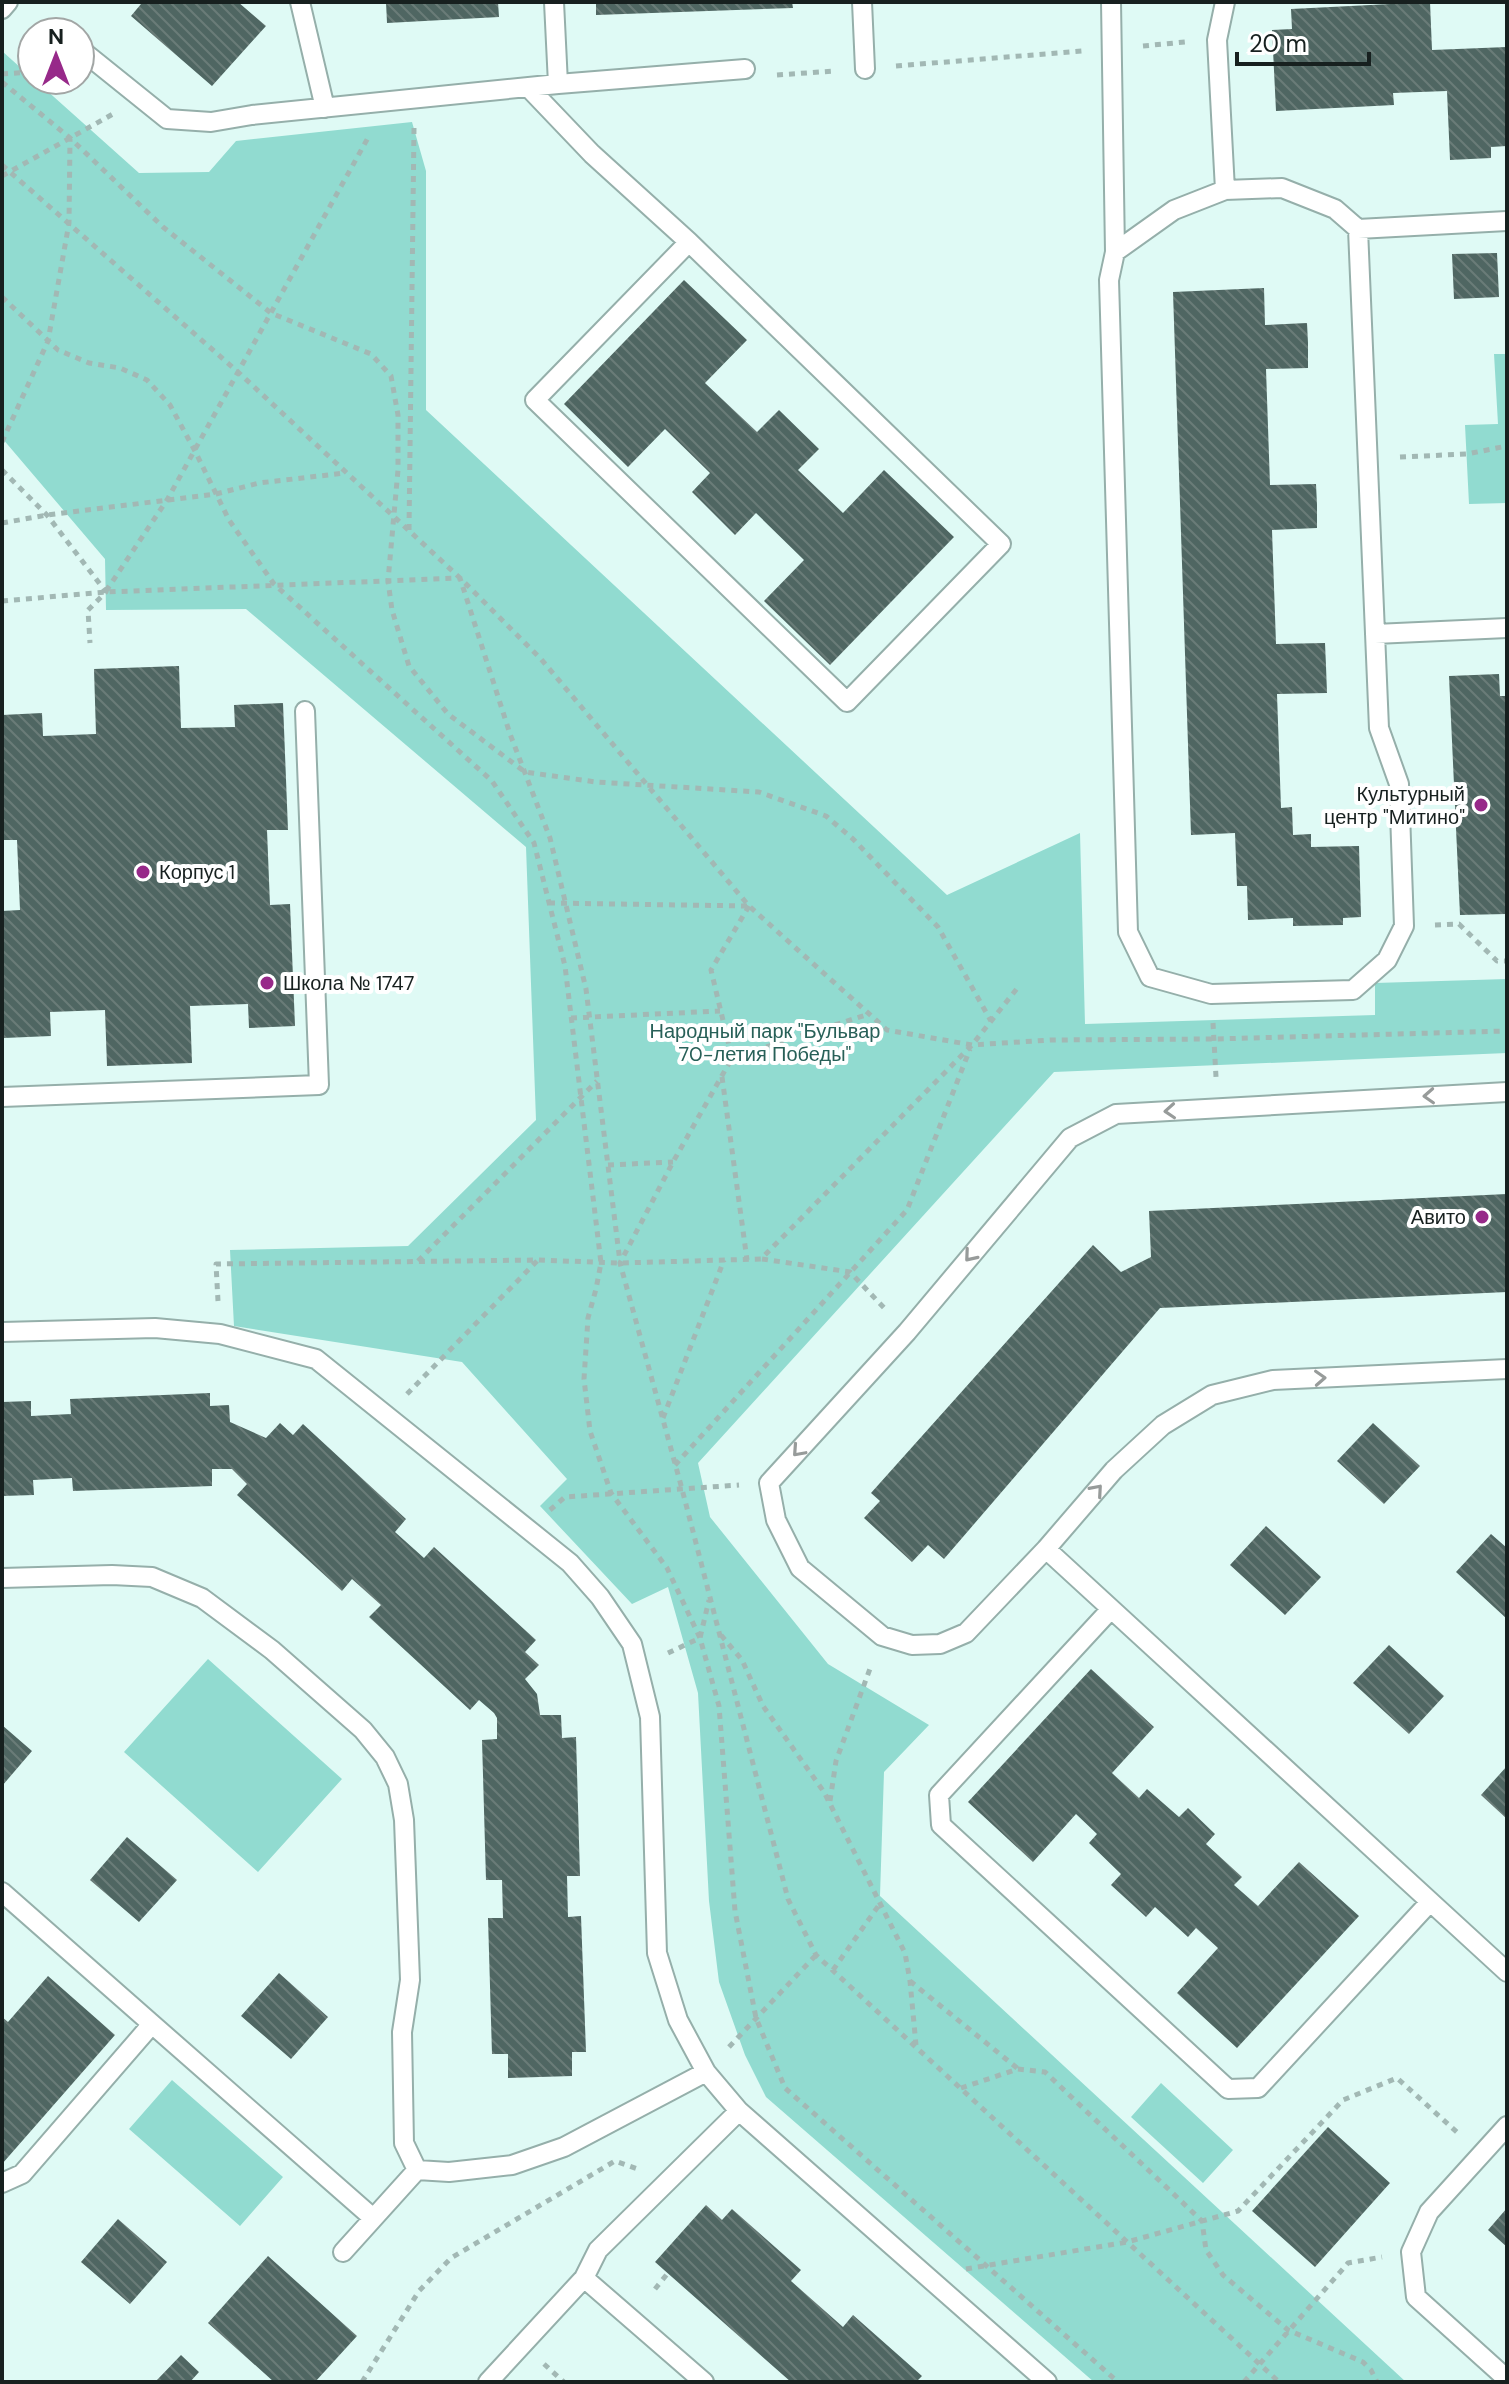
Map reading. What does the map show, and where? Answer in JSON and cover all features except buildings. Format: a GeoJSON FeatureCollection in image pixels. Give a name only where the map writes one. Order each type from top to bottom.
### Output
{"type":"FeatureCollection","features":[{"type":"Feature","properties":{"kind":"lane"},"geometry":{"type":"LineString","coordinates":[[2,9],[8,2]]}},
{"type":"Feature","properties":{"kind":"lane"},"geometry":{"type":"LineString","coordinates":[[300,2],[325,108]]}},
{"type":"Feature","properties":{"kind":"lane"},"geometry":{"type":"LineString","coordinates":[[554,2],[558,84]]}},
{"type":"Feature","properties":{"kind":"lane"},"geometry":{"type":"LineString","coordinates":[[862,2],[865,69]]}},
{"type":"Feature","properties":{"kind":"lane"},"geometry":{"type":"LineString","coordinates":[[1111,2],[1115,252],[1109,280],[1128,932],[1150,977],[1211,994],[1353,990],[1387,960],[1404,926],[1399,784],[1379,728],[1358,229]]}},
{"type":"Feature","properties":{"kind":"lane"},"geometry":{"type":"LineString","coordinates":[[1225,2],[1217,40],[1225,190]]}},
{"type":"Feature","properties":{"kind":"lane"},"geometry":{"type":"LineString","coordinates":[[96,62],[167,119],[211,122],[252,115],[558,84],[745,69]]}},
{"type":"Feature","properties":{"kind":"lane"},"geometry":{"type":"LineString","coordinates":[[528,87],[592,154],[689,242],[1001,544],[847,702],[535,400],[689,242]]}},
{"type":"Feature","properties":{"kind":"lane"},"geometry":{"type":"LineString","coordinates":[[1115,252],[1174,210],[1225,190],[1282,188],[1335,209],[1358,229],[1507,221]]}},
{"type":"Feature","properties":{"kind":"lane"},"geometry":{"type":"LineString","coordinates":[[1375,634],[1507,628]]}},
{"type":"Feature","properties":{"kind":"lane"},"geometry":{"type":"LineString","coordinates":[[2,1097],[319,1085],[305,711]]}},
{"type":"Feature","properties":{"kind":"lane"},"geometry":{"type":"LineString","coordinates":[[1507,1092],[1116,1114],[1070,1138],[907,1332],[769,1483],[776,1520],[800,1568],[882,1636],[912,1645],[940,1644],[966,1633],[1046,1549],[1114,1470],[1163,1425],[1212,1395],[1273,1380],[1507,1369]]}},
{"type":"Feature","properties":{"kind":"lane"},"geometry":{"type":"LineString","coordinates":[[2,1332],[155,1328],[220,1334],[316,1359],[570,1563],[600,1597],[632,1644],[650,1717],[657,1953],[678,2020],[706,2072],[739,2111],[1047,2382]]}},
{"type":"Feature","properties":{"kind":"lane"},"geometry":{"type":"LineString","coordinates":[[1046,1549],[1507,1972]]}},
{"type":"Feature","properties":{"kind":"lane"},"geometry":{"type":"LineString","coordinates":[[2,1578],[152,1577],[202,1598],[272,1650],[363,1730],[385,1757],[398,1784],[404,1820],[410,1980],[402,2032],[404,2143],[417,2170]]}},
{"type":"Feature","properties":{"kind":"lane"},"geometry":{"type":"LineString","coordinates":[[1111,1609],[939,1795],[941,1825],[1217,2079],[1228,2089],[1258,2088],[1430,1902]]}},
{"type":"Feature","properties":{"kind":"lane"},"geometry":{"type":"LineString","coordinates":[[2,1892],[373,2218]]}},
{"type":"Feature","properties":{"kind":"lane"},"geometry":{"type":"LineString","coordinates":[[2,2183],[22,2174],[152,2024]]}},
{"type":"Feature","properties":{"kind":"lane"},"geometry":{"type":"LineString","coordinates":[[417,2170],[449,2172],[512,2165],[564,2147],[706,2072]]}},
{"type":"Feature","properties":{"kind":"lane"},"geometry":{"type":"LineString","coordinates":[[488,2382],[584,2278],[598,2250],[739,2111]]}},
{"type":"Feature","properties":{"kind":"lane"},"geometry":{"type":"LineString","coordinates":[[1507,2126],[1429,2212],[1411,2252],[1416,2297],[1507,2379]]}},
{"type":"Feature","properties":{"kind":"lane"},"geometry":{"type":"LineString","coordinates":[[343,2252],[417,2170]]}},
{"type":"Feature","properties":{"kind":"lane"},"geometry":{"type":"LineString","coordinates":[[584,2278],[704,2382]]}},
{"type":"Feature","properties":{"kind":"path"},"geometry":{"type":"LineString","coordinates":[[745,69],[768,76],[1217,40]]}},
{"type":"Feature","properties":{"kind":"path"},"geometry":{"type":"LineString","coordinates":[[2,82],[70,138],[163,227],[271,313],[371,354],[391,376],[398,415],[398,470],[388,581],[392,610],[409,666],[448,714],[525,772],[596,782],[759,792],[826,816],[853,839],[938,927],[991,1021]]}},
{"type":"Feature","properties":{"kind":"path"},"geometry":{"type":"LineString","coordinates":[[2,176],[142,98]]}},
{"type":"Feature","properties":{"kind":"path"},"geometry":{"type":"LineString","coordinates":[[409,531],[414,99]]}},
{"type":"Feature","properties":{"kind":"path"},"geometry":{"type":"LineString","coordinates":[[90,643],[88,610],[106,592],[167,500],[369,138],[366,104]]}},
{"type":"Feature","properties":{"kind":"path"},"geometry":{"type":"LineString","coordinates":[[2,442],[48,341],[69,223],[70,138]]}},
{"type":"Feature","properties":{"kind":"path"},"geometry":{"type":"LineString","coordinates":[[2,165],[238,372],[460,578],[541,659],[749,906],[887,1030],[972,1045],[1050,1040],[1507,1031]]}},
{"type":"Feature","properties":{"kind":"path"},"geometry":{"type":"LineString","coordinates":[[2,297],[58,350],[89,363],[120,368],[147,380],[170,405],[229,520],[274,584],[492,781],[534,843],[565,966],[601,1263],[588,1318],[584,1379],[590,1431],[611,1493],[667,1568],[700,1638],[719,1706],[735,1911],[756,2018],[785,2088],[1118,2382]]}},
{"type":"Feature","properties":{"kind":"path"},"geometry":{"type":"LineString","coordinates":[[1367,459],[1467,454],[1507,446]]}},
{"type":"Feature","properties":{"kind":"path"},"geometry":{"type":"LineString","coordinates":[[2,470],[47,515],[106,592]]}},
{"type":"Feature","properties":{"kind":"path"},"geometry":{"type":"LineString","coordinates":[[2,523],[216,494],[259,483],[347,473]]}},
{"type":"Feature","properties":{"kind":"path"},"geometry":{"type":"LineString","coordinates":[[2,601],[106,592],[460,578]]}},
{"type":"Feature","properties":{"kind":"path"},"geometry":{"type":"LineString","coordinates":[[460,578],[510,734],[550,838],[586,989],[620,1263],[788,1899],[816,1955],[1279,2382]]}},
{"type":"Feature","properties":{"kind":"path"},"geometry":{"type":"LineString","coordinates":[[549,903],[749,906]]}},
{"type":"Feature","properties":{"kind":"path"},"geometry":{"type":"LineString","coordinates":[[732,1058],[711,970],[749,906]]}},
{"type":"Feature","properties":{"kind":"path"},"geometry":{"type":"LineString","coordinates":[[1434,925],[1459,924],[1497,961],[1507,961]]}},
{"type":"Feature","properties":{"kind":"path"},"geometry":{"type":"LineString","coordinates":[[761,1259],[972,1045],[1019,986]]}},
{"type":"Feature","properties":{"kind":"path"},"geometry":{"type":"LineString","coordinates":[[571,1018],[720,1011]]}},
{"type":"Feature","properties":{"kind":"path"},"geometry":{"type":"LineString","coordinates":[[620,1263],[732,1058],[869,1014]]}},
{"type":"Feature","properties":{"kind":"path"},"geometry":{"type":"LineString","coordinates":[[675,1465],[907,1210],[972,1045]]}},
{"type":"Feature","properties":{"kind":"path"},"geometry":{"type":"LineString","coordinates":[[722,1076],[747,1260]]}},
{"type":"Feature","properties":{"kind":"path"},"geometry":{"type":"LineString","coordinates":[[418,1262],[598,1081]]}},
{"type":"Feature","properties":{"kind":"path"},"geometry":{"type":"LineString","coordinates":[[608,1165],[673,1162]]}},
{"type":"Feature","properties":{"kind":"path"},"geometry":{"type":"LineString","coordinates":[[220,1334],[216,1264],[538,1260],[620,1263],[761,1259],[850,1272],[907,1332]]}},
{"type":"Feature","properties":{"kind":"path"},"geometry":{"type":"LineString","coordinates":[[386,1416],[538,1260]]}},
{"type":"Feature","properties":{"kind":"path"},"geometry":{"type":"LineString","coordinates":[[663,1419],[724,1260]]}},
{"type":"Feature","properties":{"kind":"path"},"geometry":{"type":"LineString","coordinates":[[529,1530],[565,1497],[769,1483]]}},
{"type":"Feature","properties":{"kind":"path"},"geometry":{"type":"LineString","coordinates":[[700,1638],[710,1599]]}},
{"type":"Feature","properties":{"kind":"path"},"geometry":{"type":"LineString","coordinates":[[717,1631],[742,1660],[763,1706],[830,1802],[905,1953],[916,2047]]}},
{"type":"Feature","properties":{"kind":"path"},"geometry":{"type":"LineString","coordinates":[[830,1802],[836,1761],[882,1636]]}},
{"type":"Feature","properties":{"kind":"path"},"geometry":{"type":"LineString","coordinates":[[638,1667],[700,1638]]}},
{"type":"Feature","properties":{"kind":"path"},"geometry":{"type":"LineString","coordinates":[[833,1970],[880,1905]]}},
{"type":"Feature","properties":{"kind":"path"},"geometry":{"type":"LineString","coordinates":[[706,2072],[816,1955]]}},
{"type":"Feature","properties":{"kind":"path"},"geometry":{"type":"LineString","coordinates":[[910,1981],[1018,2069]]}},
{"type":"Feature","properties":{"kind":"path"},"geometry":{"type":"LineString","coordinates":[[961,2088],[1018,2069],[1045,2072],[1202,2221],[1206,2250],[1223,2275],[1288,2330],[1363,2362],[1377,2382]]}},
{"type":"Feature","properties":{"kind":"path"},"geometry":{"type":"LineString","coordinates":[[926,2276],[1127,2242],[1238,2211],[1343,2100],[1397,2078],[1481,2154]]}},
{"type":"Feature","properties":{"kind":"path"},"geometry":{"type":"LineString","coordinates":[[362,2382],[419,2291],[451,2258],[615,2161],[669,2179]]}},
{"type":"Feature","properties":{"kind":"path"},"geometry":{"type":"LineString","coordinates":[[1244,2382],[1348,2263],[1411,2252]]}},
{"type":"Feature","properties":{"kind":"path"},"geometry":{"type":"LineString","coordinates":[[655,2289],[668,2273]]}},
{"type":"Feature","properties":{"kind":"green space","name":"Народный парк \"Бульвар 70-летия Победы\""},"geometry":{"type":"Polygon","coordinates":[[[2,51],[16,64],[16,96],[53,96],[139,173],[209,172],[236,141],[412,122],[426,171],[426,410],[947,895],[1080,833],[1085,1024],[1375,1015],[1375,983],[1507,979],[1507,1053],[1054,1072],[698,1463],[710,1517],[828,1664],[929,1725],[884,1772],[880,1896],[1406,2382],[1094,2382],[766,2097],[745,2055],[719,1982],[709,1901],[698,1693],[668,1587],[632,1604],[540,1506],[567,1479],[462,1362],[234,1326],[230,1250],[408,1246],[536,1120],[526,847],[246,609],[106,610],[105,559],[2,438],[2,51]]]}},
{"type":"Feature","properties":{"kind":"green space"},"geometry":{"type":"Polygon","coordinates":[[[1494,354],[1507,354],[1507,503],[1469,504],[1465,425],[1498,424],[1494,354]]]}},
{"type":"Feature","properties":{"kind":"green space"},"geometry":{"type":"Polygon","coordinates":[[[208,1659],[342,1779],[258,1872],[124,1752],[208,1659]]]}},
{"type":"Feature","properties":{"kind":"green space"},"geometry":{"type":"Polygon","coordinates":[[[172,2080],[283,2177],[240,2226],[129,2129],[172,2080]]]}},
{"type":"Feature","properties":{"kind":"green space"},"geometry":{"type":"Polygon","coordinates":[[[1161,2083],[1233,2150],[1203,2183],[1131,2117],[1161,2083]]]}},
{"type":"Feature","properties":{"kind":"place","name":"Культурный центр \"Митино\""},"geometry":{"type":"Point","coordinates":[1481,805]}},
{"type":"Feature","properties":{"kind":"place","name":"Корпус 1"},"geometry":{"type":"Point","coordinates":[143,872]}},
{"type":"Feature","properties":{"kind":"place","name":"Школа № 1747"},"geometry":{"type":"Point","coordinates":[267,983]}},
{"type":"Feature","properties":{"kind":"place","name":"Авито"},"geometry":{"type":"Point","coordinates":[1482,1217]}}]}
